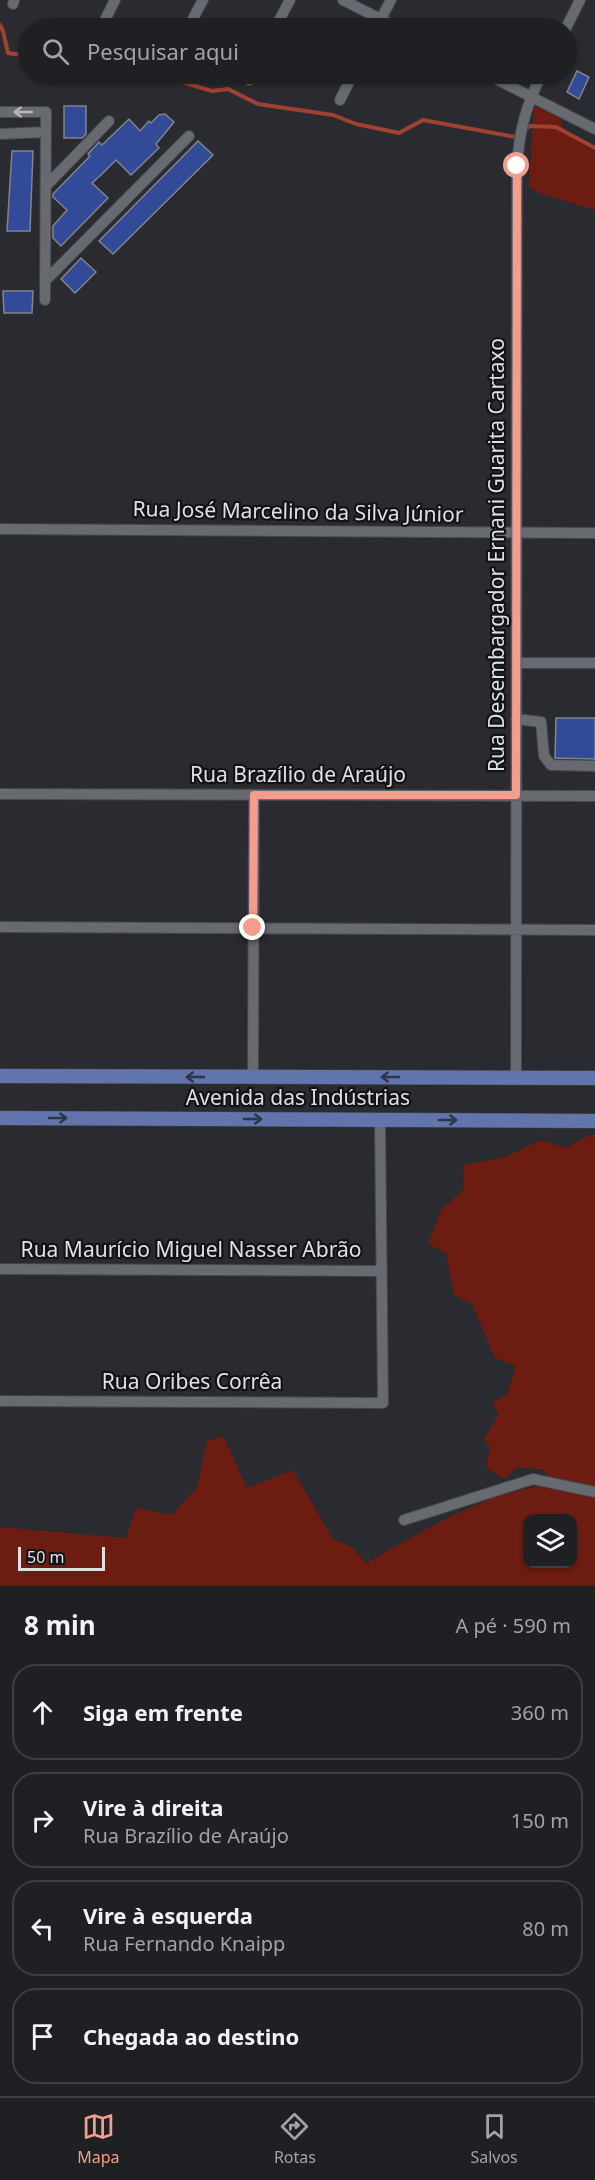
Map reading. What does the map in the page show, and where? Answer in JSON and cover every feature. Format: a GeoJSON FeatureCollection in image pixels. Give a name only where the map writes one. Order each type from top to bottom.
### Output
{"type":"FeatureCollection","features":[{"type":"Feature","properties":{"kind":"main road","name":"Avenida das Indústrias"},"geometry":{"type":"LineString","coordinates":[[0,1076],[595,1078]]}},
{"type":"Feature","properties":{"kind":"main road","name":"Avenida das Indústrias"},"geometry":{"type":"LineString","coordinates":[[0,1118],[595,1121]]}},
{"type":"Feature","properties":{"kind":"street"},"geometry":{"type":"LineString","coordinates":[[106,18],[115,0]]}},
{"type":"Feature","properties":{"kind":"street"},"geometry":{"type":"LineString","coordinates":[[193,18],[203,0]]}},
{"type":"Feature","properties":{"kind":"street"},"geometry":{"type":"LineString","coordinates":[[280,18],[290,0]]}},
{"type":"Feature","properties":{"kind":"street"},"geometry":{"type":"LineString","coordinates":[[343,0],[370,18]]}},
{"type":"Feature","properties":{"kind":"street"},"geometry":{"type":"LineString","coordinates":[[382,18],[391,0]]}},
{"type":"Feature","properties":{"kind":"street"},"geometry":{"type":"LineString","coordinates":[[571,18],[580,0]]}},
{"type":"Feature","properties":{"kind":"street"},"geometry":{"type":"LineString","coordinates":[[340,100],[348,84]]}},
{"type":"Feature","properties":{"kind":"street"},"geometry":{"type":"LineString","coordinates":[[506,84],[595,129]]}},
{"type":"Feature","properties":{"kind":"street","name":"Rua Desembargador Ernani Guarita Cartaxo"},"geometry":{"type":"LineString","coordinates":[[516,1078],[518,148],[523,121],[537,84]]}},
{"type":"Feature","properties":{"kind":"street"},"geometry":{"type":"LineString","coordinates":[[0,112],[46,112],[45,300]]}},
{"type":"Feature","properties":{"kind":"street"},"geometry":{"type":"LineString","coordinates":[[46,186],[109,121]]}},
{"type":"Feature","properties":{"kind":"street"},"geometry":{"type":"LineString","coordinates":[[0,134],[46,132]]}},
{"type":"Feature","properties":{"kind":"street"},"geometry":{"type":"LineString","coordinates":[[45,281],[189,136]]}},
{"type":"Feature","properties":{"kind":"street","name":"Rua José Marcelino da Silva Júnior"},"geometry":{"type":"LineString","coordinates":[[0,529],[595,533]]}},
{"type":"Feature","properties":{"kind":"street"},"geometry":{"type":"LineString","coordinates":[[516,663],[595,663]]}},
{"type":"Feature","properties":{"kind":"street"},"geometry":{"type":"LineString","coordinates":[[516,718],[541,722],[544,756],[551,765],[595,766]]}},
{"type":"Feature","properties":{"kind":"street","name":"Rua Brazílio de Araújo"},"geometry":{"type":"LineString","coordinates":[[0,794],[595,796]]}},
{"type":"Feature","properties":{"kind":"street"},"geometry":{"type":"LineString","coordinates":[[253,1077],[254,795]]}},
{"type":"Feature","properties":{"kind":"street"},"geometry":{"type":"LineString","coordinates":[[0,927],[595,930]]}},
{"type":"Feature","properties":{"kind":"street"},"geometry":{"type":"LineString","coordinates":[[380,1120],[382,1271]]}},
{"type":"Feature","properties":{"kind":"street","name":"Rua Maurício Miguel Nasser Abrão"},"geometry":{"type":"LineString","coordinates":[[0,1269],[382,1271]]}},
{"type":"Feature","properties":{"kind":"street","name":"Rua Oribes Corrêa"},"geometry":{"type":"LineString","coordinates":[[0,1401],[383,1403],[382,1271]]}},
{"type":"Feature","properties":{"kind":"street"},"geometry":{"type":"LineString","coordinates":[[404,1520],[533,1479],[595,1492]]}},
{"type":"Feature","properties":{"kind":"shaded area"},"geometry":{"type":"Polygon","coordinates":[[[534,107],[559,112],[564,132],[595,152],[595,210],[542,194],[529,187],[534,107]]]}},
{"type":"Feature","properties":{"kind":"shaded area"},"geometry":{"type":"Polygon","coordinates":[[[590,1135],[595,1135],[595,1586],[0,1586],[0,1527],[126,1538],[136,1508],[172,1515],[197,1487],[207,1441],[223,1436],[247,1488],[293,1470],[332,1538],[352,1547],[366,1563],[441,1521],[498,1495],[544,1485],[551,1480],[544,1470],[518,1467],[504,1479],[486,1467],[490,1447],[484,1439],[499,1414],[492,1403],[507,1394],[516,1366],[495,1358],[472,1304],[454,1295],[446,1253],[428,1244],[441,1210],[464,1189],[463,1165],[505,1157],[541,1140],[566,1148],[590,1135]]]}},
{"type":"Feature","properties":{"kind":"building"},"geometry":{"type":"Polygon","coordinates":[[[577,71],[589,77],[579,99],[567,92],[571,84],[577,84],[577,71]]]}},
{"type":"Feature","properties":{"kind":"building"},"geometry":{"type":"Polygon","coordinates":[[[64,106],[86,106],[86,134],[82,138],[64,138],[64,106]]]}},
{"type":"Feature","properties":{"kind":"building"},"geometry":{"type":"Polygon","coordinates":[[[165,114],[174,122],[156,144],[159,148],[131,175],[116,160],[92,183],[108,198],[61,246],[53,238],[53,226],[67,210],[53,197],[53,194],[90,156],[88,154],[99,142],[102,145],[129,119],[140,131],[149,121],[151,123],[159,115],[165,114]]]}},
{"type":"Feature","properties":{"kind":"building"},"geometry":{"type":"Polygon","coordinates":[[[198,141],[213,155],[113,254],[99,241],[198,141]]]}},
{"type":"Feature","properties":{"kind":"building"},"geometry":{"type":"Polygon","coordinates":[[[12,151],[33,151],[30,231],[7,231],[12,151]]]}},
{"type":"Feature","properties":{"kind":"building"},"geometry":{"type":"Polygon","coordinates":[[[81,258],[96,272],[75,293],[61,279],[81,258]]]}},
{"type":"Feature","properties":{"kind":"building"},"geometry":{"type":"Polygon","coordinates":[[[3,291],[33,291],[32,313],[4,313],[3,291]]]}},
{"type":"Feature","properties":{"kind":"building"},"geometry":{"type":"Polygon","coordinates":[[[556,718],[595,718],[595,759],[555,758],[556,718]]]}},
{"type":"Feature","properties":{"kind":"waterway"},"geometry":{"type":"LineString","coordinates":[[0,25],[8,53],[18,54]]}},
{"type":"Feature","properties":{"kind":"waterway"},"geometry":{"type":"LineString","coordinates":[[189,84],[212,91],[228,89],[258,104],[333,115],[356,124],[399,133],[423,120],[515,137],[518,135]]}},
{"type":"Feature","properties":{"kind":"waterway"},"geometry":{"type":"LineString","coordinates":[[524,130],[530,126],[556,127],[595,148]]}},
{"type":"Feature","properties":{"kind":"route"},"geometry":{"type":"LineString","coordinates":[[253,928],[254,795],[516,795],[517,166]]}}]}
